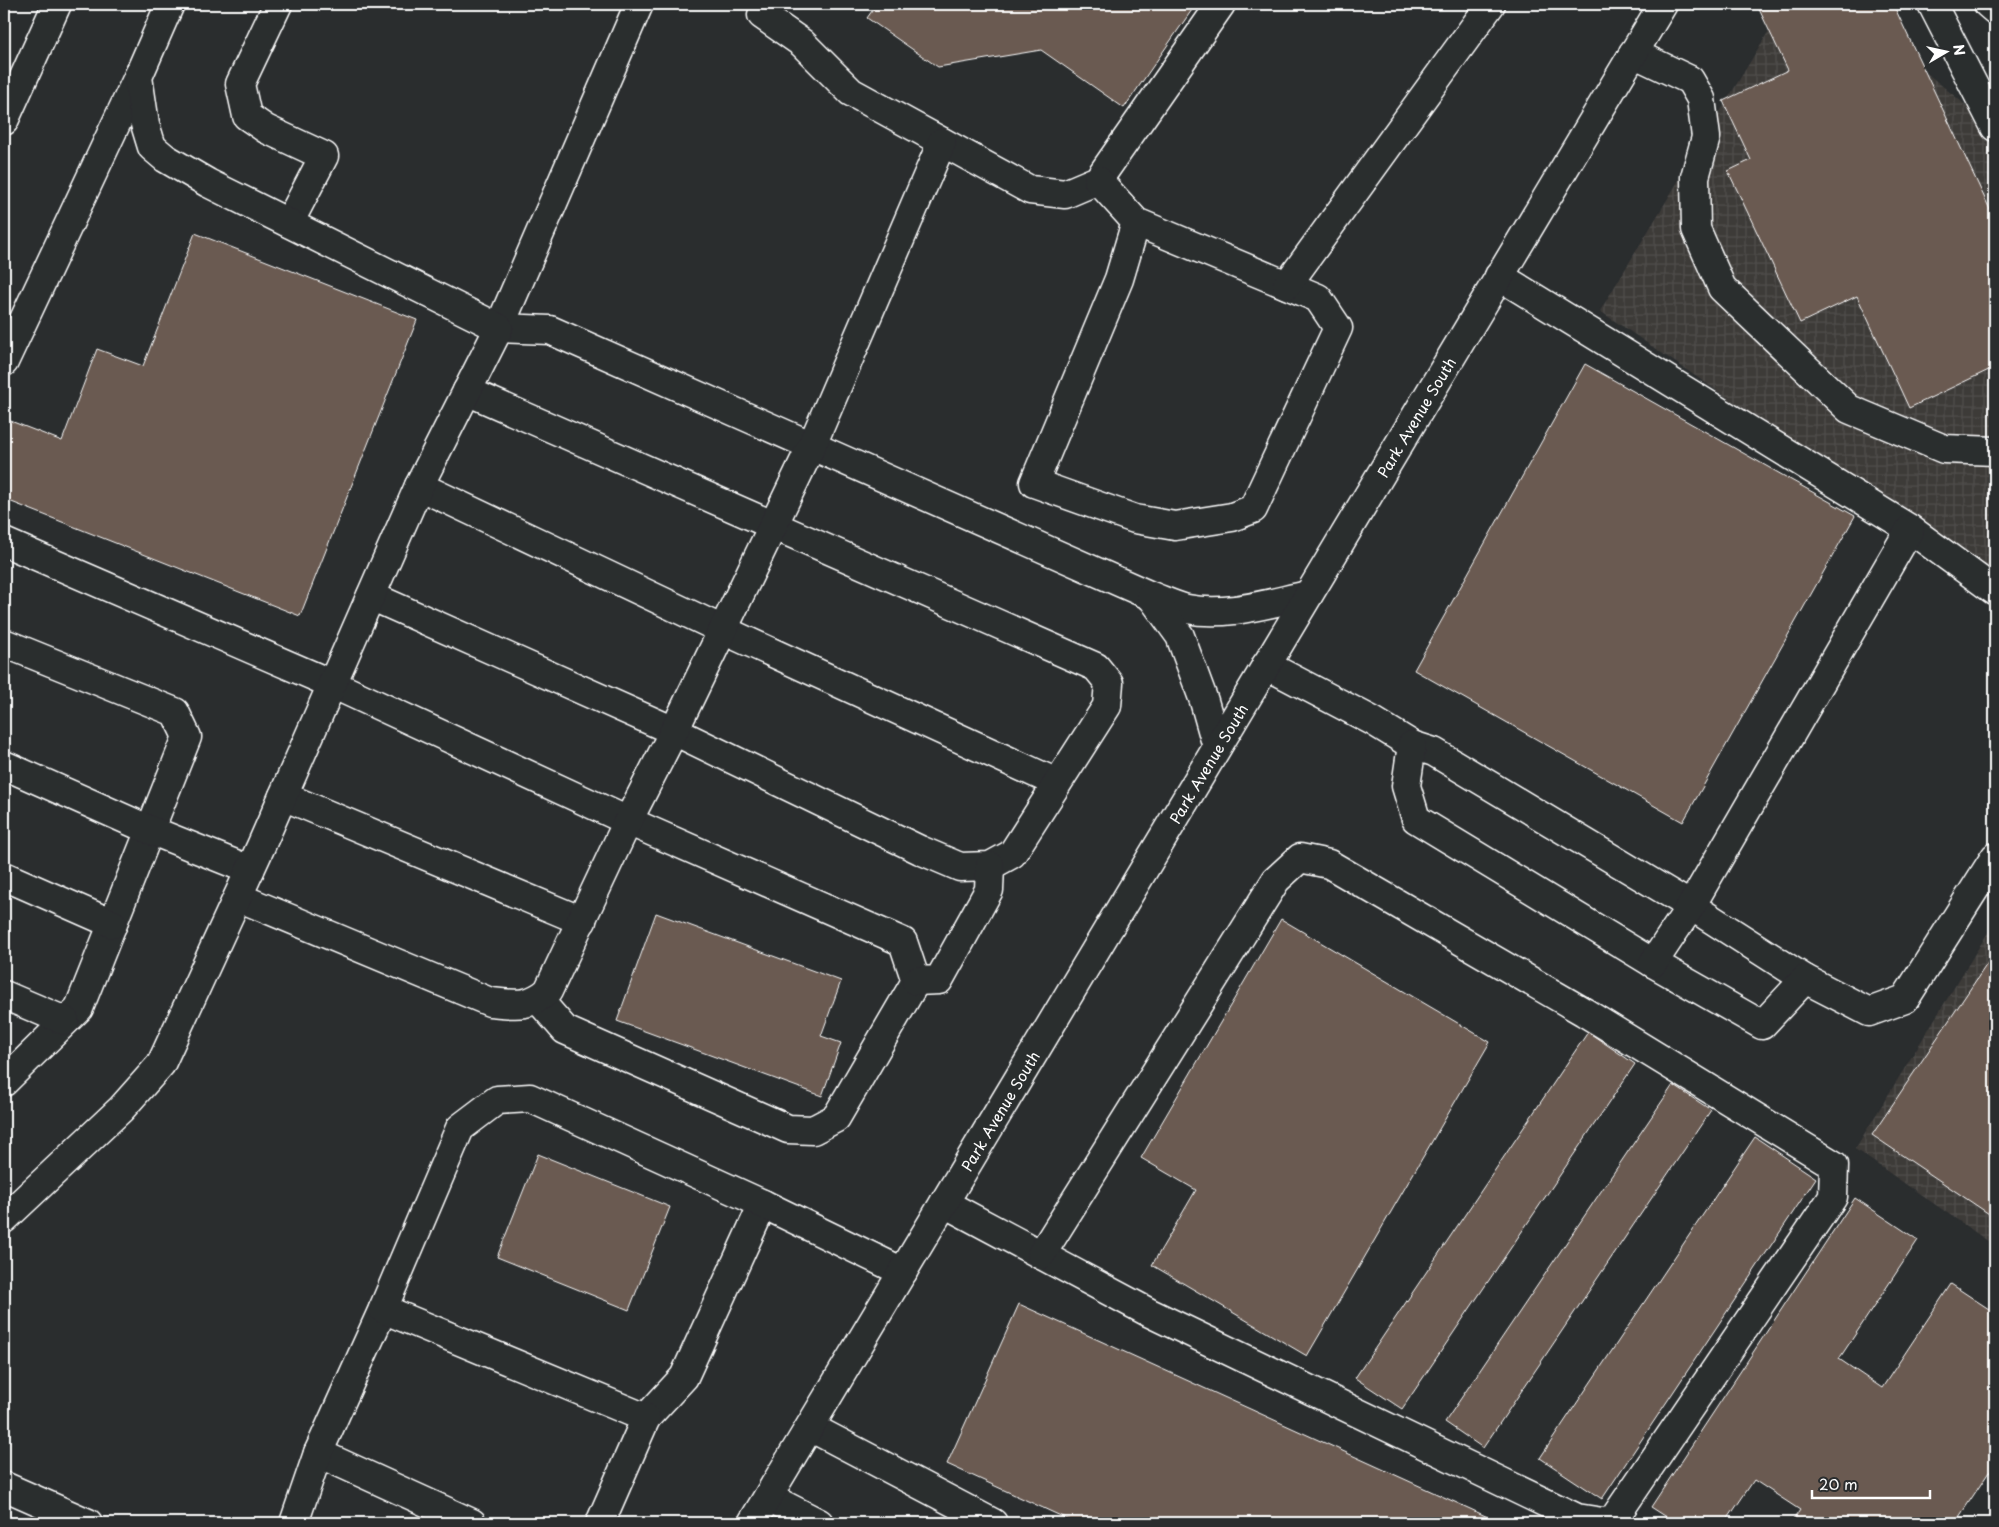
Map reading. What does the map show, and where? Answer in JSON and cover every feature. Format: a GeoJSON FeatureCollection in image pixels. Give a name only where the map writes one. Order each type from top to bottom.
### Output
{"type":"FeatureCollection","features":[{"type":"Feature","properties":{"kind":"main road"},"geometry":{"type":"LineString","coordinates":[[4,121],[57,4]]}},
{"type":"Feature","properties":{"kind":"main road"},"geometry":{"type":"LineString","coordinates":[[4,362],[138,77],[170,4]]}},
{"type":"Feature","properties":{"kind":"main road"},"geometry":{"type":"LineString","coordinates":[[278,4],[240,84],[247,116],[266,129],[324,156],[288,223]]}},
{"type":"Feature","properties":{"kind":"main road"},"geometry":{"type":"LineString","coordinates":[[4,1220],[121,1109],[161,1064],[238,897],[419,486],[499,328],[639,4]]}},
{"type":"Feature","properties":{"kind":"main road"},"geometry":{"type":"LineString","coordinates":[[767,4],[762,14],[802,43],[851,92],[1030,190],[1065,194],[1098,180],[1221,4]]}},
{"type":"Feature","properties":{"kind":"main road"},"geometry":{"type":"LineString","coordinates":[[1287,285],[1491,4]]}},
{"type":"Feature","properties":{"kind":"main road","name":"Park Avenue South"},"geometry":{"type":"LineString","coordinates":[[752,1523],[1663,4]]}},
{"type":"Feature","properties":{"kind":"main road"},"geometry":{"type":"LineString","coordinates":[[1932,4],[1995,127]]}},
{"type":"Feature","properties":{"kind":"main road"},"geometry":{"type":"LineString","coordinates":[[1988,4],[1995,10]]}},
{"type":"Feature","properties":{"kind":"main road"},"geometry":{"type":"LineString","coordinates":[[1633,53],[1690,80],[1701,99],[1706,137],[1696,177],[1696,229],[1722,288],[1849,408],[1944,449],[1995,451]]}},
{"type":"Feature","properties":{"kind":"main road"},"geometry":{"type":"LineString","coordinates":[[138,77],[145,124],[152,147],[165,158],[208,183],[499,328],[550,330],[1151,596],[1185,609],[1228,612],[1308,595]]}},
{"type":"Feature","properties":{"kind":"main road"},"geometry":{"type":"LineString","coordinates":[[238,897],[490,1002],[521,1005],[538,999],[548,991],[628,821],[674,731],[812,445],[942,142]]}},
{"type":"Feature","properties":{"kind":"main road"},"geometry":{"type":"LineString","coordinates":[[1098,180],[1136,222],[1318,298],[1338,328],[1253,509],[1232,517],[1175,526],[1135,519],[1034,483],[1119,278],[1136,222]]}},
{"type":"Feature","properties":{"kind":"main road"},"geometry":{"type":"LineString","coordinates":[[1500,276],[1910,529],[1995,591]]}},
{"type":"Feature","properties":{"kind":"main road"},"geometry":{"type":"LineString","coordinates":[[371,596],[674,731],[920,850],[960,867],[990,866],[1012,854],[1107,706],[1109,682],[1096,667],[466,392]]}},
{"type":"Feature","properties":{"kind":"main road"},"geometry":{"type":"LineString","coordinates":[[419,486],[723,630],[1057,783]]}},
{"type":"Feature","properties":{"kind":"main road"},"geometry":{"type":"LineString","coordinates":[[1653,963],[1691,906],[1910,529]]}},
{"type":"Feature","properties":{"kind":"main road"},"geometry":{"type":"LineString","coordinates":[[4,542],[332,684],[628,821],[903,942],[916,981],[836,1118],[813,1130],[788,1129],[565,1030],[538,999]]}},
{"type":"Feature","properties":{"kind":"main road"},"geometry":{"type":"LineString","coordinates":[[1151,596],[1180,636],[1204,701],[1217,747]]}},
{"type":"Feature","properties":{"kind":"main road"},"geometry":{"type":"LineString","coordinates":[[4,643],[176,712],[187,736],[79,1008],[4,1082]]}},
{"type":"Feature","properties":{"kind":"main road"},"geometry":{"type":"LineString","coordinates":[[1266,665],[1373,721],[1412,745],[1434,752],[1691,906],[1805,979],[1869,1012],[1905,999],[1995,857]]}},
{"type":"Feature","properties":{"kind":"main road"},"geometry":{"type":"LineString","coordinates":[[1412,745],[1406,786],[1416,819],[1653,963],[1762,1025],[1805,979]]}},
{"type":"Feature","properties":{"kind":"main road"},"geometry":{"type":"LineString","coordinates":[[4,765],[150,830],[250,870]]}},
{"type":"Feature","properties":{"kind":"main road"},"geometry":{"type":"LineString","coordinates":[[283,796],[582,921]]}},
{"type":"Feature","properties":{"kind":"main road"},"geometry":{"type":"LineString","coordinates":[[944,1203],[1041,1255],[1150,1313],[1568,1514],[1578,1518],[1610,1523],[1833,1197],[1834,1165],[1584,1012],[1346,874],[1328,864],[1300,858],[1276,880],[1041,1255]]}},
{"type":"Feature","properties":{"kind":"main road"},"geometry":{"type":"LineString","coordinates":[[916,981],[939,980],[989,890],[990,866]]}},
{"type":"Feature","properties":{"kind":"main road"},"geometry":{"type":"LineString","coordinates":[[4,876],[113,924]]}},
{"type":"Feature","properties":{"kind":"main road"},"geometry":{"type":"LineString","coordinates":[[4,994],[65,1021]]}},
{"type":"Feature","properties":{"kind":"main road"},"geometry":{"type":"LineString","coordinates":[[294,1523],[318,1453],[383,1309],[460,1128],[496,1100],[530,1098],[763,1204],[903,1272]]}},
{"type":"Feature","properties":{"kind":"main road"},"geometry":{"type":"LineString","coordinates":[[600,1523],[646,1418],[684,1377],[763,1204]]}},
{"type":"Feature","properties":{"kind":"main road"},"geometry":{"type":"LineString","coordinates":[[383,1309],[646,1418]]}},
{"type":"Feature","properties":{"kind":"main road"},"geometry":{"type":"LineString","coordinates":[[810,1427],[994,1523]]}},
{"type":"Feature","properties":{"kind":"main road"},"geometry":{"type":"LineString","coordinates":[[318,1453],[472,1523]]}},
{"type":"Feature","properties":{"kind":"main road"},"geometry":{"type":"LineString","coordinates":[[4,1486],[88,1523]]}},
{"type":"Feature","properties":{"kind":"main road"},"geometry":{"type":"LineString","coordinates":[[768,1497],[819,1523]]}},
{"type":"Feature","properties":{"kind":"shaded area"},"geometry":{"type":"Polygon","coordinates":[[[1785,4],[1842,4],[1995,129],[1995,580],[1600,311],[1785,4]]]}},
{"type":"Feature","properties":{"kind":"shaded area"},"geometry":{"type":"Polygon","coordinates":[[[1995,921],[1995,1246],[1855,1149],[1995,921]]]}},
{"type":"Feature","properties":{"kind":"building"},"geometry":{"type":"Polygon","coordinates":[[[877,4],[1196,4],[1124,108],[1041,50],[938,67],[867,18],[877,4]]]}},
{"type":"Feature","properties":{"kind":"building"},"geometry":{"type":"Polygon","coordinates":[[[1765,4],[1893,4],[1995,220],[1995,367],[1909,408],[1857,296],[1800,323],[1728,171],[1751,160],[1723,101],[1788,70],[1758,7],[1765,4]]]}},
{"type":"Feature","properties":{"kind":"building"},"geometry":{"type":"Polygon","coordinates":[[[195,233],[417,320],[300,616],[4,499],[4,432],[8,420],[62,441],[97,349],[143,366],[195,233]]]}},
{"type":"Feature","properties":{"kind":"building"},"geometry":{"type":"Polygon","coordinates":[[[1585,364],[1855,516],[1683,822],[1414,670],[1585,364]]]}},
{"type":"Feature","properties":{"kind":"building"},"geometry":{"type":"Polygon","coordinates":[[[656,913],[841,981],[821,1036],[841,1043],[822,1096],[617,1021],[656,913]]]}},
{"type":"Feature","properties":{"kind":"building"},"geometry":{"type":"Polygon","coordinates":[[[1281,919],[1490,1042],[1307,1356],[1152,1265],[1196,1190],[1141,1158],[1281,919]]]}},
{"type":"Feature","properties":{"kind":"building"},"geometry":{"type":"Polygon","coordinates":[[[1995,952],[1995,1218],[1872,1135],[1995,952]]]}},
{"type":"Feature","properties":{"kind":"building"},"geometry":{"type":"Polygon","coordinates":[[[1588,1032],[1635,1064],[1402,1409],[1355,1378],[1588,1032]]]}},
{"type":"Feature","properties":{"kind":"building"},"geometry":{"type":"Polygon","coordinates":[[[1673,1085],[1711,1110],[1483,1448],[1445,1422],[1673,1085]]]}},
{"type":"Feature","properties":{"kind":"building"},"geometry":{"type":"Polygon","coordinates":[[[1755,1137],[1816,1178],[1602,1499],[1540,1458],[1755,1137]]]}},
{"type":"Feature","properties":{"kind":"building"},"geometry":{"type":"Polygon","coordinates":[[[538,1154],[670,1207],[629,1310],[497,1257],[538,1154]]]}},
{"type":"Feature","properties":{"kind":"building"},"geometry":{"type":"Polygon","coordinates":[[[1855,1198],[1918,1240],[1839,1359],[1882,1388],[1951,1284],[1995,1313],[1995,1463],[1955,1523],[1791,1523],[1800,1510],[1754,1480],[1725,1523],[1676,1523],[1651,1507],[1855,1198]]]}},
{"type":"Feature","properties":{"kind":"building"},"geometry":{"type":"Polygon","coordinates":[[[1019,1304],[1501,1523],[1076,1523],[947,1464],[1019,1304]]]}}]}
